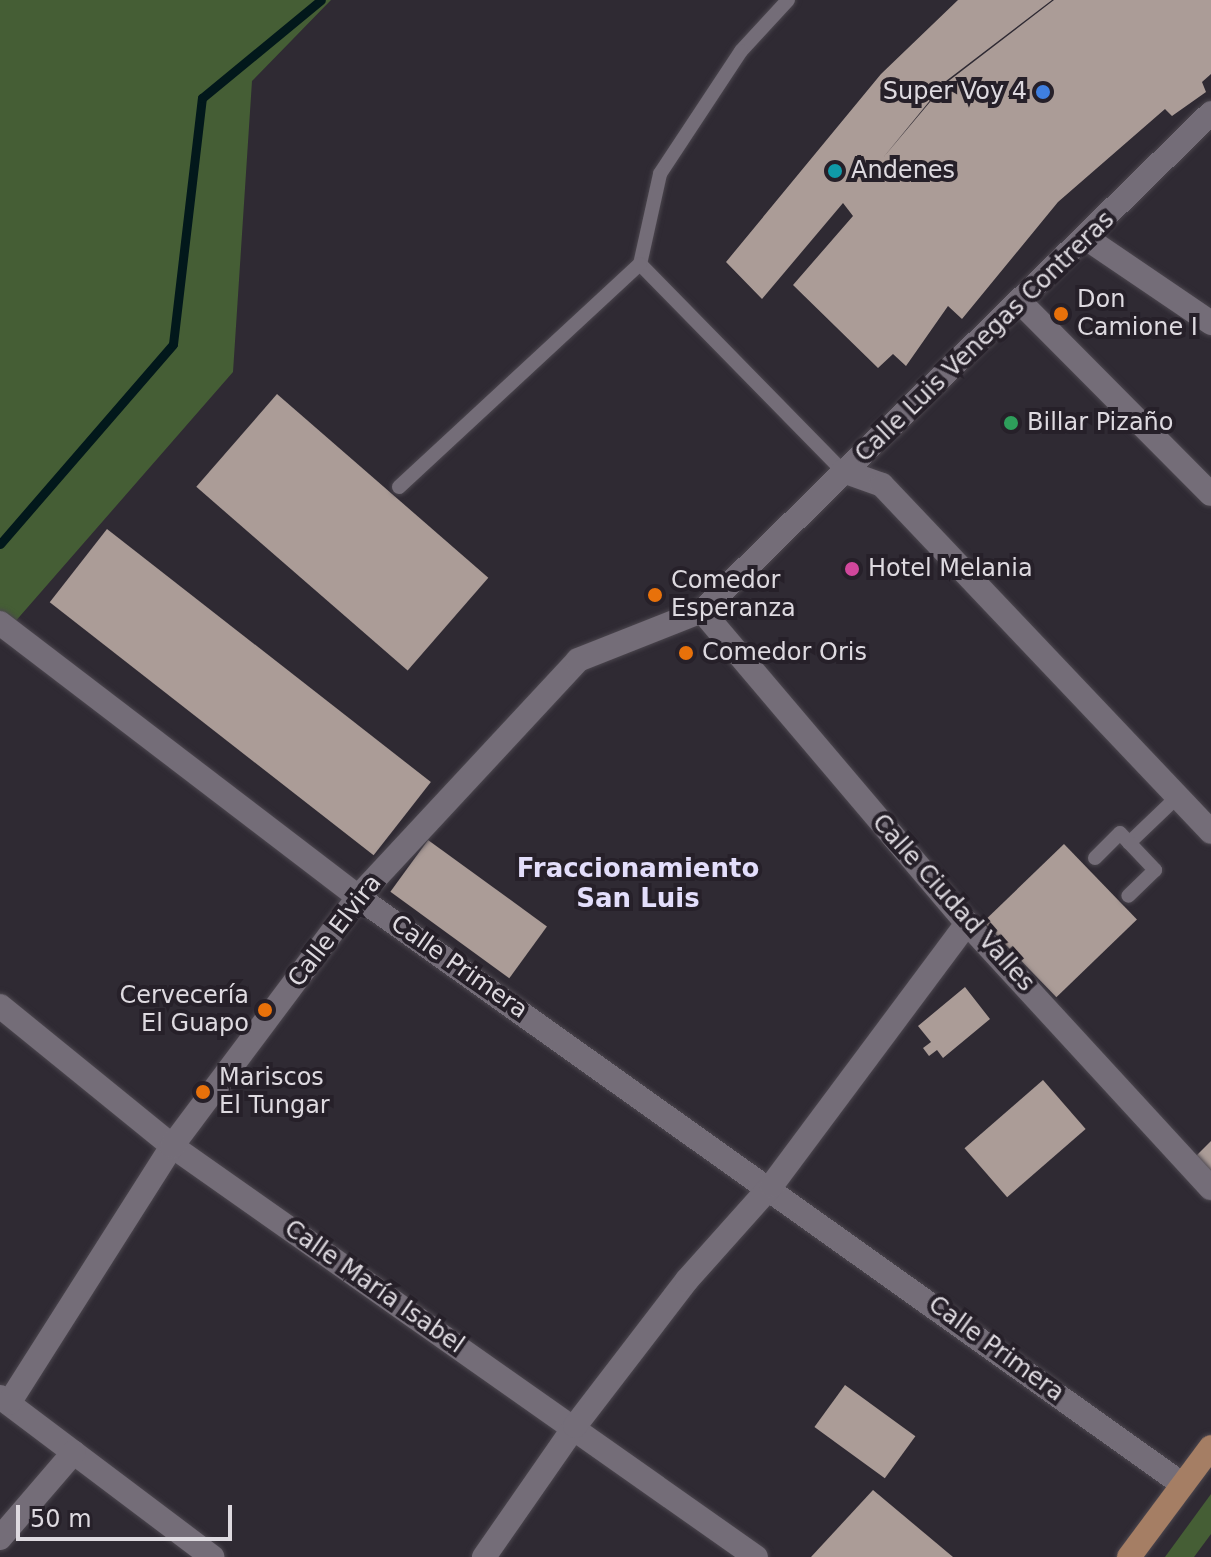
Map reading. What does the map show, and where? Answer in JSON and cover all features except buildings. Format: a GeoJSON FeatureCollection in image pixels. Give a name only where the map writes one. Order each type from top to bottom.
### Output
{"type":"FeatureCollection","features":[{"type":"Feature","properties":{"kind":"main road"},"geometry":{"type":"LineString","coordinates":[[1129,1557],[1211,1447]]}},
{"type":"Feature","properties":{"kind":"street","name":"Calle Luis Venegas Contreras"},"geometry":{"type":"LineString","coordinates":[[756,558],[843,471],[1089,240],[1211,113]]}},
{"type":"Feature","properties":{"kind":"street"},"geometry":{"type":"LineString","coordinates":[[1089,240],[1211,323]]}},
{"type":"Feature","properties":{"kind":"street"},"geometry":{"type":"LineString","coordinates":[[1021,303],[1211,494]]}},
{"type":"Feature","properties":{"kind":"street"},"geometry":{"type":"LineString","coordinates":[[843,471],[882,485],[1175,799],[1211,832]]}},
{"type":"Feature","properties":{"kind":"street","name":"Calle Elvira"},"geometry":{"type":"LineString","coordinates":[[4,1400],[172,1146],[358,897],[578,660],[702,611],[756,558]]}},
{"type":"Feature","properties":{"kind":"street","name":"Calle Ciudad Valles"},"geometry":{"type":"LineString","coordinates":[[702,611],[967,923],[1211,1188]]}},
{"type":"Feature","properties":{"kind":"street","name":"Calle Primera"},"geometry":{"type":"LineString","coordinates":[[4,626],[358,897],[772,1185],[1182,1484]]}},
{"type":"Feature","properties":{"kind":"street"},"geometry":{"type":"LineString","coordinates":[[484,1557],[575,1426],[687,1280],[772,1185],[967,923]]}},
{"type":"Feature","properties":{"kind":"street","name":"Calle María Isabel"},"geometry":{"type":"LineString","coordinates":[[0,1006],[172,1146],[575,1426],[756,1557]]}},
{"type":"Feature","properties":{"kind":"street"},"geometry":{"type":"LineString","coordinates":[[4,1400],[212,1557]]}},
{"type":"Feature","properties":{"kind":"street"},"geometry":{"type":"LineString","coordinates":[[0,1538],[74,1452]]}},
{"type":"Feature","properties":{"kind":"lane"},"geometry":{"type":"LineString","coordinates":[[399,487],[640,264],[660,174],[741,51],[788,0]]}},
{"type":"Feature","properties":{"kind":"lane"},"geometry":{"type":"LineString","coordinates":[[640,264],[843,471]]}},
{"type":"Feature","properties":{"kind":"lane"},"geometry":{"type":"LineString","coordinates":[[1129,843],[1175,799]]}},
{"type":"Feature","properties":{"kind":"lane"},"geometry":{"type":"LineString","coordinates":[[1095,858],[1120,833],[1155,870],[1128,896]]}},
{"type":"Feature","properties":{"kind":"green space"},"geometry":{"type":"Polygon","coordinates":[[[0,0],[331,0],[252,81],[233,372],[0,639],[0,0]]]}},
{"type":"Feature","properties":{"kind":"green space"},"geometry":{"type":"Polygon","coordinates":[[[1211,1494],[1211,1534],[1194,1557],[1165,1557],[1211,1494]]]}},
{"type":"Feature","properties":{"kind":"waterway"},"geometry":{"type":"LineString","coordinates":[[0,544],[173,344],[202,98],[321,0]]}},
{"type":"Feature","properties":{"kind":"place","name":"Super Voy 4"},"geometry":{"type":"Point","coordinates":[1043,92]}},
{"type":"Feature","properties":{"kind":"place","name":"Andenes"},"geometry":{"type":"Point","coordinates":[835,171]}},
{"type":"Feature","properties":{"kind":"place","name":"Don Camione I"},"geometry":{"type":"Point","coordinates":[1061,314]}},
{"type":"Feature","properties":{"kind":"place","name":"Billar Pizaño"},"geometry":{"type":"Point","coordinates":[1011,423]}},
{"type":"Feature","properties":{"kind":"place","name":"Hotel Melania"},"geometry":{"type":"Point","coordinates":[852,569]}},
{"type":"Feature","properties":{"kind":"place","name":"Comedor Esperanza"},"geometry":{"type":"Point","coordinates":[655,595]}},
{"type":"Feature","properties":{"kind":"place","name":"Comedor Oris"},"geometry":{"type":"Point","coordinates":[686,653]}},
{"type":"Feature","properties":{"kind":"place","name":"Cervecería El Guapo"},"geometry":{"type":"Point","coordinates":[265,1010]}},
{"type":"Feature","properties":{"kind":"place","name":"Mariscos El Tungar"},"geometry":{"type":"Point","coordinates":[203,1092]}},
{"type":"Feature","properties":{"kind":"district","name":"Fraccionamiento San Luis"},"geometry":{"type":"Point","coordinates":[638,884]}}]}
